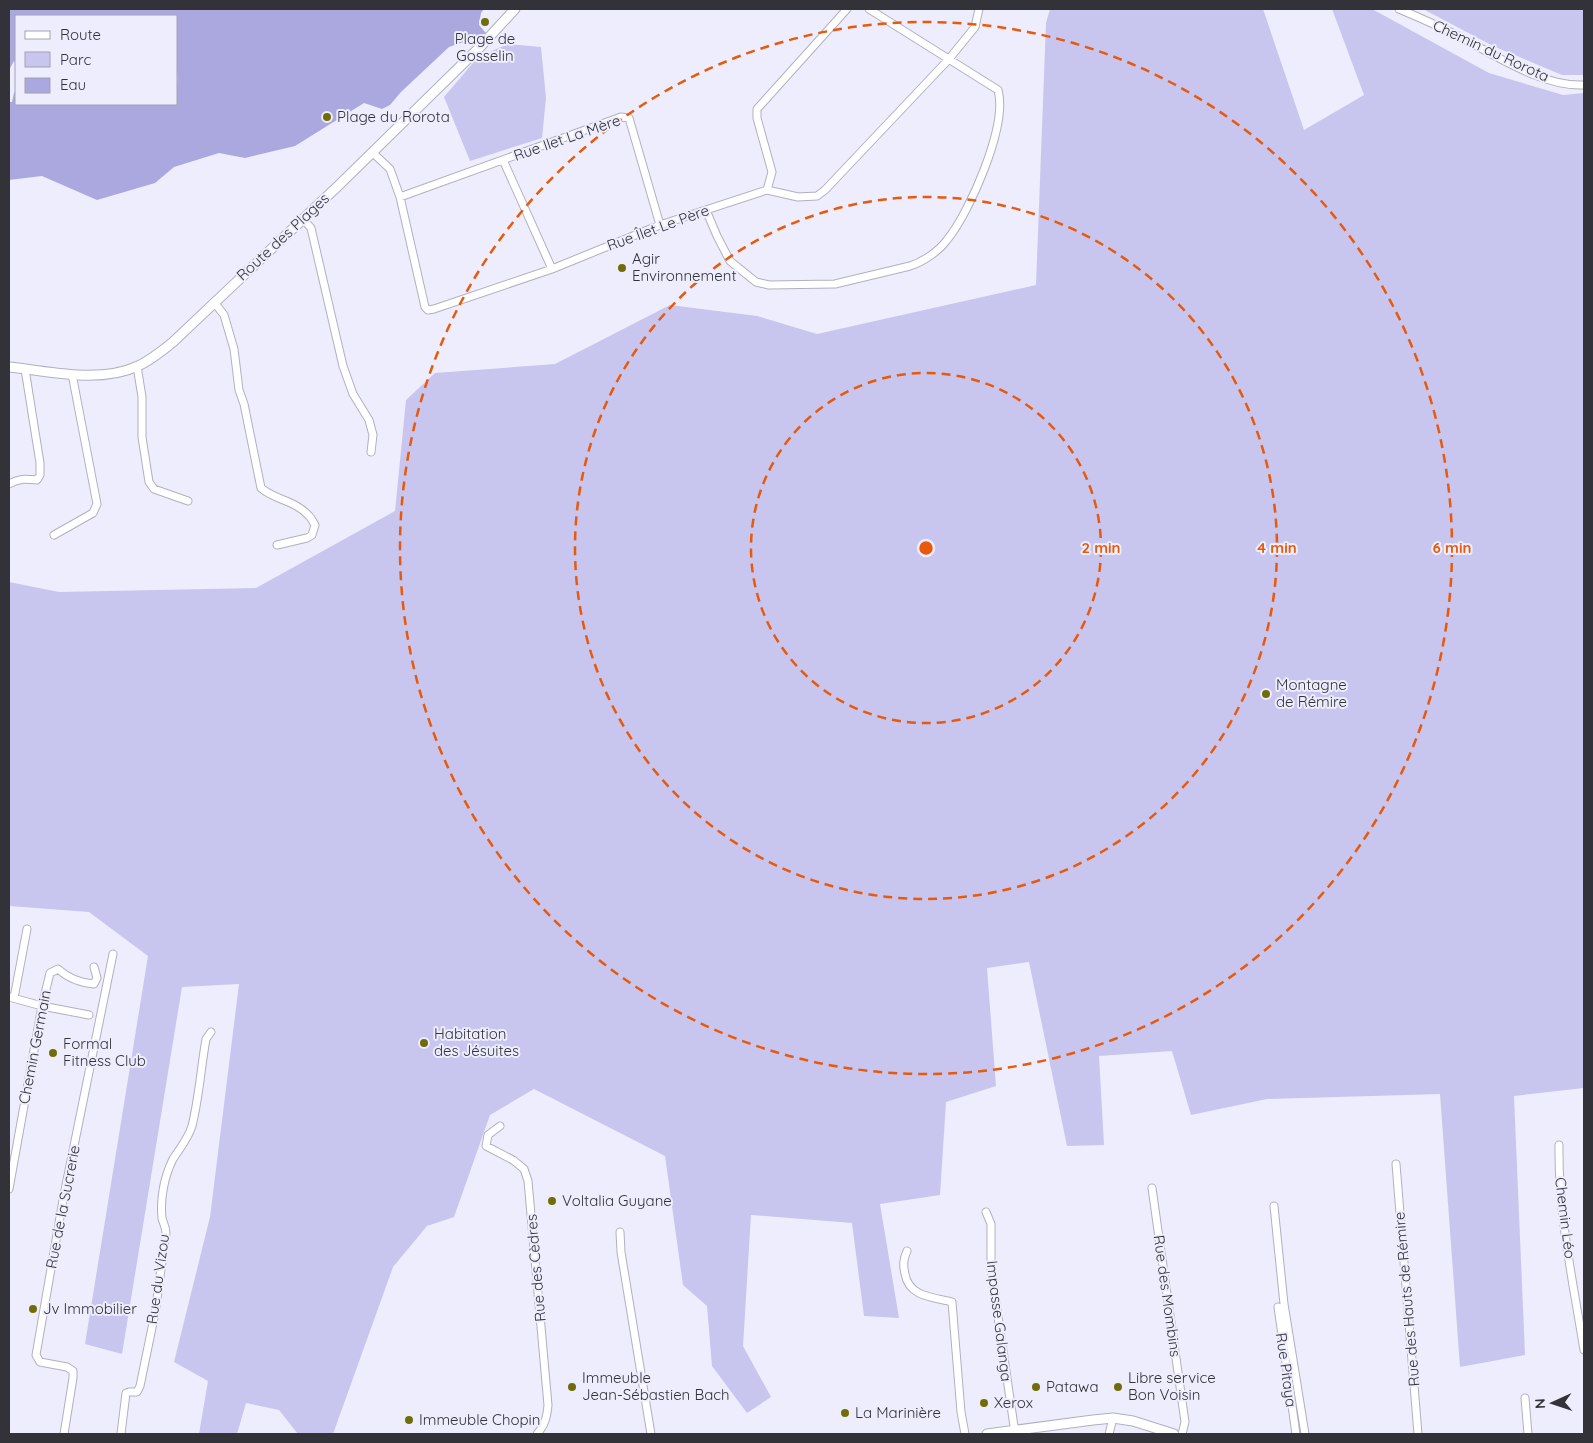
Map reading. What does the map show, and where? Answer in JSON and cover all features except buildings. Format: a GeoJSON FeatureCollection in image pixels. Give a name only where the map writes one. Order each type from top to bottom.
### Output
{"type":"FeatureCollection","features":[{"type":"Feature","properties":{"kind":"street","name":"Route des Plages"},"geometry":{"type":"LineString","coordinates":[[9,367],[96,375],[137,366],[156,356],[303,219],[481,46],[515,9]]}},
{"type":"Feature","properties":{"kind":"street"},"geometry":{"type":"LineString","coordinates":[[847,9],[757,109],[757,118],[772,172],[767,190],[798,197],[816,196],[825,190],[950,59],[975,27],[979,9]]}},
{"type":"Feature","properties":{"kind":"street"},"geometry":{"type":"LineString","coordinates":[[706,210],[730,260],[756,282],[762,284],[835,284],[919,263],[946,241],[967,210],[991,149],[998,119],[1000,99],[998,90],[869,9]]}},
{"type":"Feature","properties":{"kind":"street","name":"Chemin du Rorota"},"geometry":{"type":"LineString","coordinates":[[1399,9],[1454,34],[1512,65],[1566,85],[1584,85]]}},
{"type":"Feature","properties":{"kind":"street","name":"Rue Ilet La Mère"},"geometry":{"type":"LineString","coordinates":[[400,197],[621,117],[629,118],[660,225]]}},
{"type":"Feature","properties":{"kind":"street","name":"Rue Îlet Le Père"},"geometry":{"type":"LineString","coordinates":[[372,152],[390,169],[400,197],[425,307],[428,310],[552,269],[660,225],[767,190]]}},
{"type":"Feature","properties":{"kind":"street"},"geometry":{"type":"LineString","coordinates":[[503,160],[552,269]]}},
{"type":"Feature","properties":{"kind":"street"},"geometry":{"type":"LineString","coordinates":[[303,219],[311,228],[343,366],[353,394],[369,420],[373,435],[371,452]]}},
{"type":"Feature","properties":{"kind":"street"},"geometry":{"type":"LineString","coordinates":[[214,302],[224,315],[234,349],[239,390],[244,404],[261,488],[269,495],[308,514],[315,525],[312,535],[307,538],[277,545]]}},
{"type":"Feature","properties":{"kind":"street"},"geometry":{"type":"LineString","coordinates":[[137,366],[142,398],[142,437],[149,482],[154,489],[188,501]]}},
{"type":"Feature","properties":{"kind":"street"},"geometry":{"type":"LineString","coordinates":[[9,484],[23,478],[37,480],[40,475],[40,463],[25,368]]}},
{"type":"Feature","properties":{"kind":"street"},"geometry":{"type":"LineString","coordinates":[[54,535],[93,513],[97,504],[72,374]]}},
{"type":"Feature","properties":{"kind":"street"},"geometry":{"type":"LineString","coordinates":[[27,929],[11,997],[42,1006],[89,1015]]}},
{"type":"Feature","properties":{"kind":"street","name":"Rue de la Sucrerie"},"geometry":{"type":"LineString","coordinates":[[64,1434],[73,1378],[72,1371],[67,1367],[40,1362],[36,1355],[63,1200],[114,954]]}},
{"type":"Feature","properties":{"kind":"street","name":"Chemin Germain"},"geometry":{"type":"LineString","coordinates":[[9,1188],[42,1006],[50,973],[58,969],[63,974],[84,984],[94,984],[97,978],[94,967]]}},
{"type":"Feature","properties":{"kind":"street","name":"Rue du Vizou"},"geometry":{"type":"LineString","coordinates":[[121,1434],[126,1393],[137,1392],[140,1386],[155,1313],[166,1233],[166,1226],[162,1220],[165,1176],[192,1126],[206,1039],[211,1032]]}},
{"type":"Feature","properties":{"kind":"street","name":"Rue des Cèdres"},"geometry":{"type":"LineString","coordinates":[[500,1126],[488,1135],[486,1146],[524,1168],[528,1181],[548,1405],[548,1416],[537,1434]]}},
{"type":"Feature","properties":{"kind":"street","name":"Chemin Léo"},"geometry":{"type":"LineString","coordinates":[[1559,1145],[1559,1175],[1564,1220],[1584,1350]]}},
{"type":"Feature","properties":{"kind":"street","name":"Rue des Hauts de Rémire"},"geometry":{"type":"LineString","coordinates":[[1396,1164],[1418,1434]]}},
{"type":"Feature","properties":{"kind":"street","name":"Rue des Mombins"},"geometry":{"type":"LineString","coordinates":[[1152,1188],[1185,1422],[1182,1434]]}},
{"type":"Feature","properties":{"kind":"street"},"geometry":{"type":"LineString","coordinates":[[1274,1206],[1284,1304],[1305,1434]]}},
{"type":"Feature","properties":{"kind":"street","name":"Impasse Galanga"},"geometry":{"type":"LineString","coordinates":[[986,1212],[990,1224],[991,1269],[1014,1426],[1017,1430]]}},
{"type":"Feature","properties":{"kind":"street"},"geometry":{"type":"LineString","coordinates":[[620,1232],[621,1252],[651,1434]]}},
{"type":"Feature","properties":{"kind":"street"},"geometry":{"type":"LineString","coordinates":[[907,1251],[903,1259],[903,1267],[909,1288],[917,1293],[952,1302],[961,1412],[965,1434]]}},
{"type":"Feature","properties":{"kind":"street","name":"Rue Pitaya"},"geometry":{"type":"LineString","coordinates":[[1278,1306],[1296,1434]]}},
{"type":"Feature","properties":{"kind":"street"},"geometry":{"type":"LineString","coordinates":[[1525,1398],[1528,1434]]}},
{"type":"Feature","properties":{"kind":"street"},"geometry":{"type":"LineString","coordinates":[[1109,1434],[1113,1418]]}},
{"type":"Feature","properties":{"kind":"street"},"geometry":{"type":"LineString","coordinates":[[991,1434],[1113,1418],[1133,1421],[1174,1434]]}},
{"type":"Feature","properties":{"kind":"green space"},"geometry":{"type":"Polygon","coordinates":[[[1050,9],[1263,9],[1304,130],[1364,95],[1332,9],[1372,9],[1489,73],[1563,95],[1584,93],[1584,1088],[1514,1096],[1525,1355],[1460,1367],[1440,1094],[1267,1099],[1191,1115],[1172,1051],[1099,1056],[1104,1145],[1067,1146],[1029,962],[987,968],[996,1086],[946,1102],[940,1195],[880,1204],[899,1318],[864,1316],[852,1223],[751,1215],[743,1346],[771,1397],[747,1413],[712,1366],[707,1306],[683,1285],[665,1156],[534,1089],[490,1115],[454,1217],[427,1226],[393,1267],[333,1434],[298,1434],[279,1410],[246,1403],[237,1434],[199,1434],[208,1381],[174,1362],[210,1217],[239,984],[182,987],[122,1354],[85,1344],[148,956],[89,912],[9,906],[9,582],[59,592],[256,588],[395,511],[406,400],[435,373],[555,364],[670,305],[757,316],[817,334],[1036,285],[1046,23],[1050,9]]]}},
{"type":"Feature","properties":{"kind":"green space"},"geometry":{"type":"Polygon","coordinates":[[[1423,9],[1584,9],[1584,75],[1562,75],[1493,46],[1423,9]]]}},
{"type":"Feature","properties":{"kind":"green space"},"geometry":{"type":"Polygon","coordinates":[[[508,44],[541,47],[546,98],[542,138],[470,161],[444,97],[478,57],[508,44]]]}},
{"type":"Feature","properties":{"kind":"water"},"geometry":{"type":"Polygon","coordinates":[[[9,9],[484,9],[481,13],[479,25],[486,33],[478,42],[472,39],[449,47],[401,92],[390,105],[382,109],[364,103],[295,146],[245,158],[219,153],[174,167],[155,183],[97,200],[42,176],[9,180],[9,102],[12,102],[15,92],[15,105],[178,105],[178,15],[15,15],[15,62],[9,70],[9,9]]]}},
{"type":"Feature","properties":{"kind":"place","name":"Plage de Gosselin"},"geometry":{"type":"Point","coordinates":[485,22]}},
{"type":"Feature","properties":{"kind":"place","name":"Plage du Rorota"},"geometry":{"type":"Point","coordinates":[327,117]}},
{"type":"Feature","properties":{"kind":"place","name":"Agir Environnement"},"geometry":{"type":"Point","coordinates":[622,268]}},
{"type":"Feature","properties":{"kind":"place","name":"Montagne de Rémire"},"geometry":{"type":"Point","coordinates":[1266,694]}},
{"type":"Feature","properties":{"kind":"place","name":"Habitation des Jésuites"},"geometry":{"type":"Point","coordinates":[424,1043]}},
{"type":"Feature","properties":{"kind":"place","name":"Formal Fitness Club"},"geometry":{"type":"Point","coordinates":[53,1053]}},
{"type":"Feature","properties":{"kind":"place","name":"Voltalia Guyane"},"geometry":{"type":"Point","coordinates":[552,1201]}},
{"type":"Feature","properties":{"kind":"place","name":"Jv Immobilier"},"geometry":{"type":"Point","coordinates":[33,1309]}},
{"type":"Feature","properties":{"kind":"place","name":"Immeuble Jean-Sébastien Bach"},"geometry":{"type":"Point","coordinates":[572,1387]}},
{"type":"Feature","properties":{"kind":"place","name":"Patawa"},"geometry":{"type":"Point","coordinates":[1036,1387]}},
{"type":"Feature","properties":{"kind":"place","name":"Libre service Bon Voisin"},"geometry":{"type":"Point","coordinates":[1118,1387]}},
{"type":"Feature","properties":{"kind":"place","name":"Xerox"},"geometry":{"type":"Point","coordinates":[984,1403]}},
{"type":"Feature","properties":{"kind":"place","name":"La Marinière"},"geometry":{"type":"Point","coordinates":[845,1413]}},
{"type":"Feature","properties":{"kind":"place","name":"Immeuble Chopin"},"geometry":{"type":"Point","coordinates":[409,1420]}}]}
